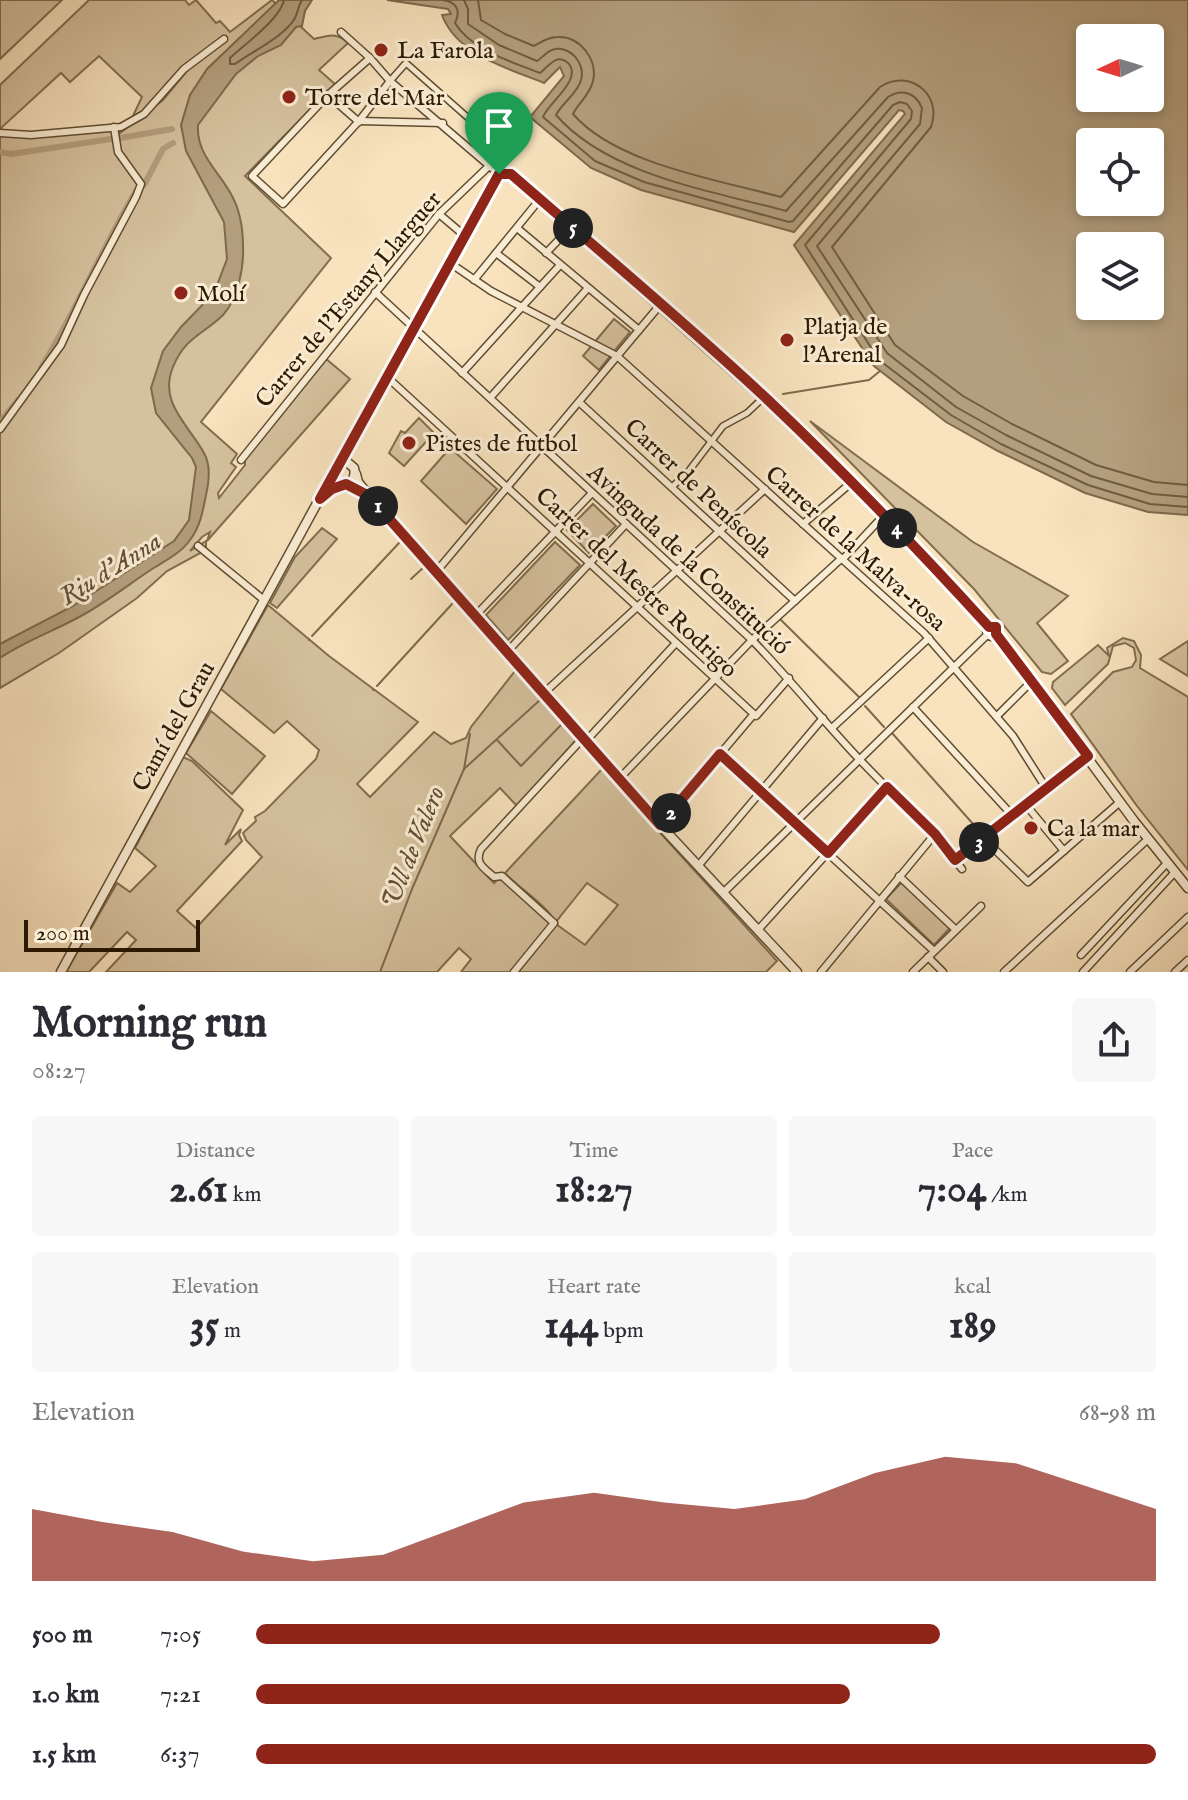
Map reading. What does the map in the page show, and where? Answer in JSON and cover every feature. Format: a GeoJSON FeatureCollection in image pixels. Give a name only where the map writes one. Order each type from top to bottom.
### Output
{"type":"FeatureCollection","features":[{"type":"Feature","properties":{"kind":"street"},"geometry":{"type":"LineString","coordinates":[[341,32],[390,81],[443,123],[493,169],[511,174],[661,304],[852,482],[991,632],[1032,681],[1120,802],[1188,888]]}},
{"type":"Feature","properties":{"kind":"street"},"geometry":{"type":"LineString","coordinates":[[0,133],[31,135],[121,127],[144,114],[184,69],[224,39]]}},
{"type":"Feature","properties":{"kind":"street"},"geometry":{"type":"LineString","coordinates":[[369,496],[336,481],[333,474],[465,236],[493,169],[508,153],[406,63],[359,122],[283,204],[252,176],[328,95],[370,58]]}},
{"type":"Feature","properties":{"kind":"street"},"geometry":{"type":"LineString","coordinates":[[328,95],[359,122],[443,123]]}},
{"type":"Feature","properties":{"kind":"street"},"geometry":{"type":"LineString","coordinates":[[0,429],[61,345],[141,184],[118,152],[114,127]]}},
{"type":"Feature","properties":{"kind":"street","name":"Carrer de l'Estany Llarguer"},"geometry":{"type":"LineString","coordinates":[[241,460],[439,214],[493,169]]}},
{"type":"Feature","properties":{"kind":"street"},"geometry":{"type":"LineString","coordinates":[[474,280],[540,199]]}},
{"type":"Feature","properties":{"kind":"street"},"geometry":{"type":"LineString","coordinates":[[439,214],[465,236]]}},
{"type":"Feature","properties":{"kind":"street"},"geometry":{"type":"LineString","coordinates":[[546,253],[572,226]]}},
{"type":"Feature","properties":{"kind":"street"},"geometry":{"type":"LineString","coordinates":[[517,228],[639,330]]}},
{"type":"Feature","properties":{"kind":"street"},"geometry":{"type":"LineString","coordinates":[[496,253],[540,287]]}},
{"type":"Feature","properties":{"kind":"street","name":"Carrer de la Malva-rosa"},"geometry":{"type":"LineString","coordinates":[[450,263],[522,307],[617,356],[929,638],[997,716],[1046,788]]}},
{"type":"Feature","properties":{"kind":"street"},"geometry":{"type":"LineString","coordinates":[[462,373],[560,265]]}},
{"type":"Feature","properties":{"kind":"street"},"geometry":{"type":"LineString","coordinates":[[490,398],[588,288]]}},
{"type":"Feature","properties":{"kind":"street","name":"Avinguda de la Constitució"},"geometry":{"type":"LineString","coordinates":[[375,292],[752,640],[859,759],[935,834],[962,869]]}},
{"type":"Feature","properties":{"kind":"street"},"geometry":{"type":"LineString","coordinates":[[436,572],[661,304]]}},
{"type":"Feature","properties":{"kind":"street","name":"Carrer del Mestre Rodrigo"},"geometry":{"type":"LineString","coordinates":[[387,377],[755,715]]}},
{"type":"Feature","properties":{"kind":"street"},"geometry":{"type":"LineString","coordinates":[[672,487],[688,472],[723,426],[747,413],[764,397]]}},
{"type":"Feature","properties":{"kind":"street","name":"Carrer de Peníscola"},"geometry":{"type":"LineString","coordinates":[[579,402],[795,601]]}},
{"type":"Feature","properties":{"kind":"street"},"geometry":{"type":"LineString","coordinates":[[344,484],[354,478],[352,440]]}},
{"type":"Feature","properties":{"kind":"street"},"geometry":{"type":"LineString","coordinates":[[338,463],[342,461],[353,469],[369,496],[436,572],[660,825],[797,972]]}},
{"type":"Feature","properties":{"kind":"street","name":"Camí del Grau"},"geometry":{"type":"LineString","coordinates":[[61,972],[333,474]]}},
{"type":"Feature","properties":{"kind":"street"},"geometry":{"type":"LineString","coordinates":[[803,524],[852,482]]}},
{"type":"Feature","properties":{"kind":"street","name":"Camí del Grau"},"geometry":{"type":"LineString","coordinates":[[320,499],[344,484]]}},
{"type":"Feature","properties":{"kind":"street"},"geometry":{"type":"LineString","coordinates":[[544,693],[765,489]]}},
{"type":"Feature","properties":{"kind":"street"},"geometry":{"type":"LineString","coordinates":[[475,616],[592,493]]}},
{"type":"Feature","properties":{"kind":"street"},"geometry":{"type":"LineString","coordinates":[[619,779],[752,640],[884,515]]}},
{"type":"Feature","properties":{"kind":"street"},"geometry":{"type":"LineString","coordinates":[[507,652],[626,524]]}},
{"type":"Feature","properties":{"kind":"street"},"geometry":{"type":"LineString","coordinates":[[198,546],[264,600]]}},
{"type":"Feature","properties":{"kind":"street"},"geometry":{"type":"LineString","coordinates":[[723,893],[991,632]]}},
{"type":"Feature","properties":{"kind":"street"},"geometry":{"type":"LineString","coordinates":[[832,728],[929,638]]}},
{"type":"Feature","properties":{"kind":"street"},"geometry":{"type":"LineString","coordinates":[[514,972],[554,923],[502,876],[494,877],[488,872],[477,857],[481,849],[676,643]]}},
{"type":"Feature","properties":{"kind":"street"},"geometry":{"type":"LineString","coordinates":[[660,825],[789,678]]}},
{"type":"Feature","properties":{"kind":"street"},"geometry":{"type":"LineString","coordinates":[[997,716],[1032,681]]}},
{"type":"Feature","properties":{"kind":"street"},"geometry":{"type":"LineString","coordinates":[[913,707],[1012,815]]}},
{"type":"Feature","properties":{"kind":"street"},"geometry":{"type":"LineString","coordinates":[[698,866],[823,718]]}},
{"type":"Feature","properties":{"kind":"street"},"geometry":{"type":"LineString","coordinates":[[720,754],[934,951]]}},
{"type":"Feature","properties":{"kind":"street"},"geometry":{"type":"LineString","coordinates":[[955,860],[1088,756]]}},
{"type":"Feature","properties":{"kind":"street"},"geometry":{"type":"LineString","coordinates":[[758,930],[887,787]]}},
{"type":"Feature","properties":{"kind":"street"},"geometry":{"type":"LineString","coordinates":[[983,838],[1028,882],[1120,802]]}},
{"type":"Feature","properties":{"kind":"street"},"geometry":{"type":"LineString","coordinates":[[1026,805],[1064,851]]}},
{"type":"Feature","properties":{"kind":"street"},"geometry":{"type":"LineString","coordinates":[[821,972],[935,834]]}},
{"type":"Feature","properties":{"kind":"street"},"geometry":{"type":"LineString","coordinates":[[1004,972],[1148,839]]}},
{"type":"Feature","properties":{"kind":"street"},"geometry":{"type":"LineString","coordinates":[[1081,955],[1167,863]]}},
{"type":"Feature","properties":{"kind":"street"},"geometry":{"type":"LineString","coordinates":[[1083,972],[1175,872]]}},
{"type":"Feature","properties":{"kind":"street"},"geometry":{"type":"LineString","coordinates":[[899,876],[956,930]]}},
{"type":"Feature","properties":{"kind":"street"},"geometry":{"type":"LineString","coordinates":[[913,972],[981,906]]}},
{"type":"Feature","properties":{"kind":"street"},"geometry":{"type":"LineString","coordinates":[[1130,972],[1188,917]]}},
{"type":"Feature","properties":{"kind":"street"},"geometry":{"type":"LineString","coordinates":[[928,957],[943,972]]}},
{"type":"Feature","properties":{"kind":"street"},"geometry":{"type":"LineString","coordinates":[[1175,972],[1188,960]]}},
{"type":"Feature","properties":{"kind":"shaded area"},"geometry":{"type":"Polygon","coordinates":[[[0,0],[62,0],[0,59],[0,0]]]}},
{"type":"Feature","properties":{"kind":"shaded area"},"geometry":{"type":"Polygon","coordinates":[[[89,0],[185,0],[189,5],[196,0],[216,23],[220,21],[230,32],[272,0],[314,39],[332,35],[348,43],[319,70],[335,84],[245,176],[331,258],[201,422],[237,454],[231,463],[236,467],[218,493],[219,498],[245,465],[245,457],[325,358],[350,379],[207,541],[210,532],[190,551],[206,541],[206,550],[167,571],[137,598],[59,653],[0,688],[0,133],[18,136],[119,128],[120,133],[163,100],[192,65],[186,64],[154,104],[131,120],[142,97],[99,56],[70,82],[61,73],[0,129],[0,85],[89,0]]]}},
{"type":"Feature","properties":{"kind":"shaded area"},"geometry":{"type":"Polygon","coordinates":[[[614,319],[630,332],[599,370],[583,356],[614,319]]]}},
{"type":"Feature","properties":{"kind":"shaded area","name":"Pistes de futbol"},"geometry":{"type":"Polygon","coordinates":[[[419,418],[434,433],[404,466],[389,453],[401,431],[405,433],[419,418]]]}},
{"type":"Feature","properties":{"kind":"shaded area"},"geometry":{"type":"Polygon","coordinates":[[[810,421],[973,542],[1068,596],[1037,623],[1068,661],[1051,674],[1042,672],[974,589],[810,421]]]}},
{"type":"Feature","properties":{"kind":"shaded area"},"geometry":{"type":"Polygon","coordinates":[[[450,448],[497,489],[466,524],[421,481],[450,448]]]}},
{"type":"Feature","properties":{"kind":"shaded area"},"geometry":{"type":"Polygon","coordinates":[[[593,504],[616,526],[589,553],[567,530],[593,504]]]}},
{"type":"Feature","properties":{"kind":"shaded area"},"geometry":{"type":"Polygon","coordinates":[[[322,528],[337,539],[277,608],[270,603],[295,557],[322,528]]]}},
{"type":"Feature","properties":{"kind":"shaded area"},"geometry":{"type":"Polygon","coordinates":[[[555,542],[580,565],[508,640],[486,615],[555,542]]]}},
{"type":"Feature","properties":{"kind":"shaded area"},"geometry":{"type":"Polygon","coordinates":[[[268,605],[329,656],[418,722],[357,784],[370,797],[434,732],[451,744],[466,738],[471,727],[515,671],[576,740],[517,806],[500,788],[450,836],[494,883],[498,879],[505,881],[548,921],[549,925],[512,972],[461,972],[471,959],[459,948],[437,972],[106,972],[136,940],[127,932],[89,972],[66,972],[117,883],[130,892],[156,866],[135,848],[183,757],[192,761],[243,810],[225,845],[241,829],[239,835],[242,841],[177,911],[196,928],[262,857],[243,833],[256,821],[255,817],[265,811],[316,759],[319,750],[287,721],[274,733],[221,689],[268,605]]]}},
{"type":"Feature","properties":{"kind":"shaded area"},"geometry":{"type":"Polygon","coordinates":[[[1123,638],[1134,641],[1141,655],[1140,668],[1188,697],[1188,870],[1071,714],[1113,672],[1132,667],[1136,660],[1134,648],[1125,643],[1113,646],[1108,664],[1065,705],[1052,688],[1053,682],[1098,645],[1109,656],[1107,648],[1123,638]]]}},
{"type":"Feature","properties":{"kind":"shaded area"},"geometry":{"type":"Polygon","coordinates":[[[1188,641],[1188,676],[1160,659],[1188,641]]]}},
{"type":"Feature","properties":{"kind":"shaded area"},"geometry":{"type":"Polygon","coordinates":[[[211,711],[265,756],[232,794],[186,753],[211,711]]]}},
{"type":"Feature","properties":{"kind":"shaded area"},"geometry":{"type":"Polygon","coordinates":[[[602,769],[777,961],[766,972],[518,972],[556,924],[585,945],[618,905],[587,883],[555,923],[547,911],[505,873],[602,769]]]}},
{"type":"Feature","properties":{"kind":"shaded area"},"geometry":{"type":"Polygon","coordinates":[[[902,882],[950,928],[934,945],[886,899],[902,882]]]}},
{"type":"Feature","properties":{"kind":"water"},"geometry":{"type":"Polygon","coordinates":[[[279,0],[312,0],[305,11],[302,26],[296,27],[281,45],[258,56],[236,74],[198,125],[200,145],[237,206],[242,226],[243,254],[233,300],[223,315],[183,349],[169,380],[172,403],[208,463],[208,485],[199,524],[186,545],[172,556],[90,611],[0,658],[0,644],[73,606],[174,541],[189,520],[196,467],[156,413],[151,388],[163,351],[214,293],[227,259],[224,222],[186,151],[181,125],[190,95],[207,69],[279,0]]]}},
{"type":"Feature","properties":{"kind":"water"},"geometry":{"type":"Polygon","coordinates":[[[387,0],[1188,0],[1188,515],[1148,512],[1085,493],[946,422],[874,366],[794,245],[905,114],[903,111],[899,110],[794,232],[641,190],[591,168],[530,117],[564,76],[560,67],[544,83],[499,65],[459,40],[442,15],[451,14],[448,9],[387,0]]]}},
{"type":"Feature","properties":{"kind":"waterway"},"geometry":{"type":"LineString","coordinates":[[120,138],[172,129]]}},
{"type":"Feature","properties":{"kind":"waterway"},"geometry":{"type":"LineString","coordinates":[[0,152],[11,154],[111,139]]}},
{"type":"Feature","properties":{"kind":"waterway"},"geometry":{"type":"LineString","coordinates":[[144,185],[163,149],[173,143]]}},
{"type":"Feature","properties":{"kind":"waterway"},"geometry":{"type":"LineString","coordinates":[[41,368],[136,191]]}},
{"type":"Feature","properties":{"kind":"waterway"},"geometry":{"type":"LineString","coordinates":[[783,394],[869,380],[880,371]]}},
{"type":"Feature","properties":{"kind":"waterway"},"geometry":{"type":"LineString","coordinates":[[0,422],[18,400]]}},
{"type":"Feature","properties":{"kind":"waterway"},"geometry":{"type":"LineString","coordinates":[[312,636],[399,543]]}},
{"type":"Feature","properties":{"kind":"waterway"},"geometry":{"type":"LineString","coordinates":[[411,579],[424,567]]}},
{"type":"Feature","properties":{"kind":"waterway"},"geometry":{"type":"LineString","coordinates":[[377,686],[452,604]]}},
{"type":"Feature","properties":{"kind":"waterway"},"geometry":{"type":"LineString","coordinates":[[780,619],[860,698]]}},
{"type":"Feature","properties":{"kind":"waterway"},"geometry":{"type":"LineString","coordinates":[[464,769],[541,699]]}},
{"type":"Feature","properties":{"kind":"waterway"},"geometry":{"type":"LineString","coordinates":[[865,706],[884,727]]}},
{"type":"Feature","properties":{"kind":"waterway"},"geometry":{"type":"LineString","coordinates":[[497,740],[521,766],[562,724]]}},
{"type":"Feature","properties":{"kind":"waterway"},"geometry":{"type":"LineString","coordinates":[[892,733],[982,834]]}},
{"type":"Feature","properties":{"kind":"waterway","name":"Ull de Valero"},"geometry":{"type":"LineString","coordinates":[[380,972],[464,769],[470,734]]}},
{"type":"Feature","properties":{"kind":"place","name":"La Farola"},"geometry":{"type":"Point","coordinates":[381,50]}},
{"type":"Feature","properties":{"kind":"place","name":"Torre del Mar"},"geometry":{"type":"Point","coordinates":[289,97]}},
{"type":"Feature","properties":{"kind":"place","name":"Molí"},"geometry":{"type":"Point","coordinates":[181,293]}},
{"type":"Feature","properties":{"kind":"place","name":"Platja de l'Arenal"},"geometry":{"type":"Point","coordinates":[787,340]}},
{"type":"Feature","properties":{"kind":"place","name":"Pistes de futbol"},"geometry":{"type":"Point","coordinates":[409,443]}},
{"type":"Feature","properties":{"kind":"place","name":"Ca la mar"},"geometry":{"type":"Point","coordinates":[1031,828]}},
{"type":"Feature","properties":{"kind":"route"},"geometry":{"type":"LineString","coordinates":[[499,174],[511,174],[661,304],[852,482],[989,627],[996,627],[996,634],[1088,756],[955,860],[935,834],[887,787],[828,853],[720,754],[660,825],[369,496],[343,484],[320,499],[499,174]]}},
{"type":"Feature","properties":{"kind":"water label","name":"Riu d'Anna"},"geometry":{"type":"Point","coordinates":[110,568]}}]}
